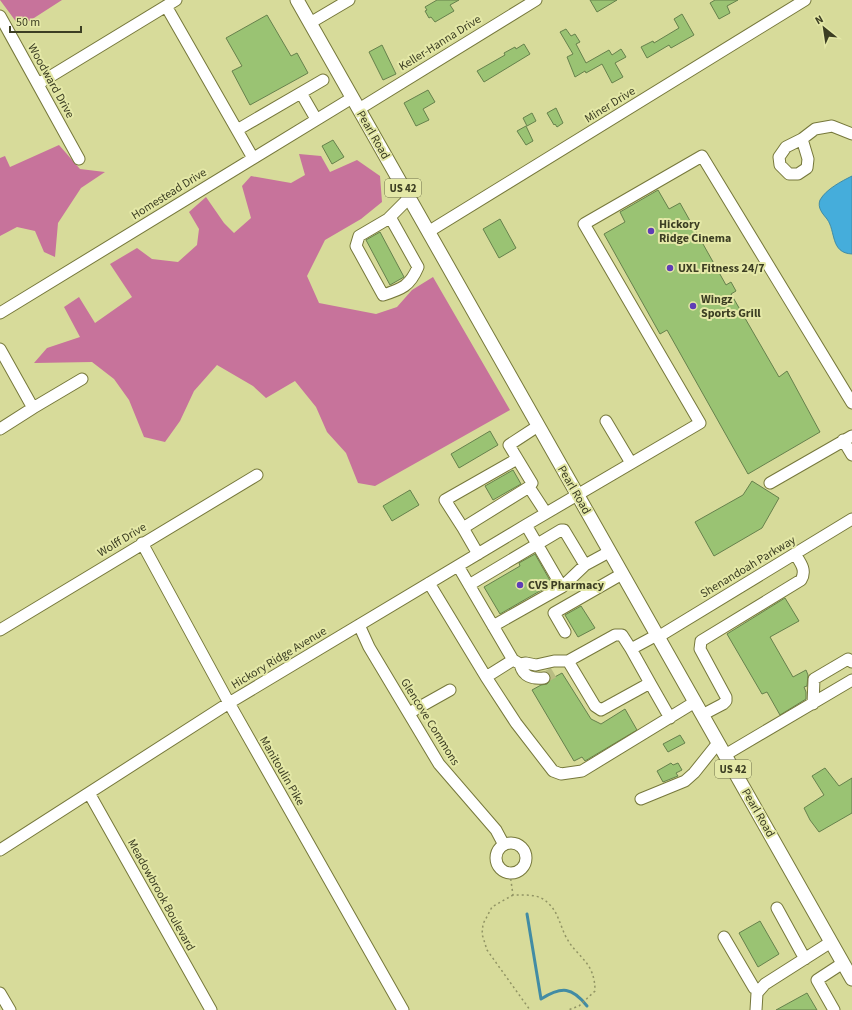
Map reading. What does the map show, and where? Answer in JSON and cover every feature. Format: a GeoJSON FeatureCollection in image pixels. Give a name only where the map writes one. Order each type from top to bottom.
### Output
{"type":"FeatureCollection","features":[{"type":"Feature","properties":{"kind":"main road","name":"Pearl Road"},"geometry":{"type":"LineString","coordinates":[[297,0],[576,495],[852,979]]}},
{"type":"Feature","properties":{"kind":"street"},"geometry":{"type":"LineString","coordinates":[[38,84],[176,0]]}},
{"type":"Feature","properties":{"kind":"street"},"geometry":{"type":"LineString","coordinates":[[310,23],[348,0]]}},
{"type":"Feature","properties":{"kind":"street","name":"Keller-Hanna Drive"},"geometry":{"type":"LineString","coordinates":[[358,109],[536,0]]}},
{"type":"Feature","properties":{"kind":"street","name":"Miner Drive"},"geometry":{"type":"LineString","coordinates":[[428,232],[805,0]]}},
{"type":"Feature","properties":{"kind":"street"},"geometry":{"type":"LineString","coordinates":[[166,6],[254,158]]}},
{"type":"Feature","properties":{"kind":"street","name":"Woodward Drive"},"geometry":{"type":"LineString","coordinates":[[0,16],[79,159]]}},
{"type":"Feature","properties":{"kind":"street"},"geometry":{"type":"LineString","coordinates":[[237,130],[323,80]]}},
{"type":"Feature","properties":{"kind":"street"},"geometry":{"type":"LineString","coordinates":[[301,93],[316,119]]}},
{"type":"Feature","properties":{"kind":"street","name":"Homestead Drive"},"geometry":{"type":"LineString","coordinates":[[0,313],[352,98]]}},
{"type":"Feature","properties":{"kind":"street"},"geometry":{"type":"LineString","coordinates":[[802,139],[815,129],[832,126],[852,134]]}},
{"type":"Feature","properties":{"kind":"street","name":"Hickory Ridge Avenue"},"geometry":{"type":"LineString","coordinates":[[0,850],[229,703],[576,495],[700,423],[584,224],[702,156],[852,403]]}},
{"type":"Feature","properties":{"kind":"street"},"geometry":{"type":"LineString","coordinates":[[390,217],[418,267],[412,281],[400,289],[384,295],[356,246],[359,236],[390,217],[409,198]]}},
{"type":"Feature","properties":{"kind":"street"},"geometry":{"type":"LineString","coordinates":[[0,350],[33,408]]}},
{"type":"Feature","properties":{"kind":"street"},"geometry":{"type":"LineString","coordinates":[[0,429],[82,379]]}},
{"type":"Feature","properties":{"kind":"street"},"geometry":{"type":"LineString","coordinates":[[606,421],[631,463]]}},
{"type":"Feature","properties":{"kind":"street"},"geometry":{"type":"LineString","coordinates":[[463,528],[529,487],[532,483],[509,445],[538,426]]}},
{"type":"Feature","properties":{"kind":"street"},"geometry":{"type":"LineString","coordinates":[[770,483],[848,438],[852,455]]}},
{"type":"Feature","properties":{"kind":"street"},"geometry":{"type":"LineString","coordinates":[[478,554],[446,500],[517,459]]}},
{"type":"Feature","properties":{"kind":"street","name":"Wolff Drive"},"geometry":{"type":"LineString","coordinates":[[0,630],[257,475]]}},
{"type":"Feature","properties":{"kind":"street"},"geometry":{"type":"LineString","coordinates":[[529,487],[546,513]]}},
{"type":"Feature","properties":{"kind":"street","name":"Shenandoah Parkway"},"geometry":{"type":"LineString","coordinates":[[631,650],[657,636],[852,519]]}},
{"type":"Feature","properties":{"kind":"street"},"geometry":{"type":"LineString","coordinates":[[526,525],[562,587]]}},
{"type":"Feature","properties":{"kind":"street"},"geometry":{"type":"LineString","coordinates":[[469,584],[561,530],[564,530],[585,565]]}},
{"type":"Feature","properties":{"kind":"street","name":"Manitoulin Pike"},"geometry":{"type":"LineString","coordinates":[[142,543],[229,703],[404,1010]]}},
{"type":"Feature","properties":{"kind":"street"},"geometry":{"type":"LineString","coordinates":[[493,626],[562,587],[585,565],[609,552]]}},
{"type":"Feature","properties":{"kind":"street"},"geometry":{"type":"LineString","coordinates":[[702,715],[723,704],[726,701],[726,697],[700,649],[701,641],[801,580],[804,575],[803,568],[795,554]]}},
{"type":"Feature","properties":{"kind":"street"},"geometry":{"type":"LineString","coordinates":[[458,566],[522,672],[528,677],[544,678]]}},
{"type":"Feature","properties":{"kind":"street"},"geometry":{"type":"LineString","coordinates":[[554,613],[622,574]]}},
{"type":"Feature","properties":{"kind":"street"},"geometry":{"type":"LineString","coordinates":[[429,583],[486,677],[516,723],[552,771],[561,774],[582,771],[695,702]]}},
{"type":"Feature","properties":{"kind":"street"},"geometry":{"type":"LineString","coordinates":[[545,596],[565,632]]}},
{"type":"Feature","properties":{"kind":"street","name":"Glencove Commons"},"geometry":{"type":"LineString","coordinates":[[359,625],[369,646],[439,764],[496,830],[504,845]]}},
{"type":"Feature","properties":{"kind":"street"},"geometry":{"type":"LineString","coordinates":[[556,671],[565,661],[615,635],[622,635],[670,718]]}},
{"type":"Feature","properties":{"kind":"street"},"geometry":{"type":"LineString","coordinates":[[813,704],[814,679],[848,659],[852,662]]}},
{"type":"Feature","properties":{"kind":"street"},"geometry":{"type":"LineString","coordinates":[[486,677],[517,662],[536,665],[554,661],[565,661]]}},
{"type":"Feature","properties":{"kind":"street"},"geometry":{"type":"LineString","coordinates":[[565,661],[595,706],[602,710],[650,683]]}},
{"type":"Feature","properties":{"kind":"street"},"geometry":{"type":"LineString","coordinates":[[641,799],[685,781],[722,749],[813,704],[852,680]]}},
{"type":"Feature","properties":{"kind":"street"},"geometry":{"type":"LineString","coordinates":[[409,713],[450,690]]}},
{"type":"Feature","properties":{"kind":"street","name":"Meadowbrook Boulevard"},"geometry":{"type":"LineString","coordinates":[[89,793],[211,1010]]}},
{"type":"Feature","properties":{"kind":"street"},"geometry":{"type":"LineString","coordinates":[[513,843],[522,847],[526,856],[524,866],[521,870],[510,874],[501,871],[496,862],[497,852],[504,845],[513,843]]}},
{"type":"Feature","properties":{"kind":"street"},"geometry":{"type":"LineString","coordinates":[[777,908],[805,959]]}},
{"type":"Feature","properties":{"kind":"street"},"geometry":{"type":"LineString","coordinates":[[724,937],[754,988],[759,990]]}},
{"type":"Feature","properties":{"kind":"street"},"geometry":{"type":"LineString","coordinates":[[756,1010],[756,1001],[759,990],[831,942]]}},
{"type":"Feature","properties":{"kind":"street"},"geometry":{"type":"LineString","coordinates":[[834,1010],[817,980],[843,963]]}},
{"type":"Feature","properties":{"kind":"street"},"geometry":{"type":"LineString","coordinates":[[0,993],[10,1010]]}},
{"type":"Feature","properties":{"kind":"path"},"geometry":{"type":"LineString","coordinates":[[510,874],[513,895]]}},
{"type":"Feature","properties":{"kind":"path"},"geometry":{"type":"LineString","coordinates":[[530,1010],[487,950],[482,934],[483,924],[492,907],[513,895],[537,896],[545,900],[553,908],[561,920],[566,936],[585,959],[591,971],[595,981],[595,991],[579,1006],[568,1010]]}},
{"type":"Feature","properties":{"kind":"shaded area"},"geometry":{"type":"Polygon","coordinates":[[[0,0],[62,0],[20,27],[0,0]]]}},
{"type":"Feature","properties":{"kind":"shaded area"},"geometry":{"type":"Polygon","coordinates":[[[59,145],[80,169],[105,172],[81,188],[58,223],[55,257],[44,252],[35,231],[17,227],[0,236],[0,158],[5,156],[10,167],[59,145]]]}},
{"type":"Feature","properties":{"kind":"shaded area"},"geometry":{"type":"Polygon","coordinates":[[[299,154],[321,156],[330,172],[357,160],[380,176],[382,202],[361,219],[325,240],[307,276],[319,303],[376,314],[397,307],[412,290],[433,277],[510,410],[375,486],[358,483],[346,453],[327,432],[316,407],[295,381],[266,398],[253,386],[217,365],[194,391],[180,421],[165,442],[144,437],[129,400],[114,379],[92,362],[34,363],[47,348],[80,337],[64,307],[79,297],[95,323],[132,297],[110,264],[137,248],[152,259],[178,262],[197,245],[199,229],[189,212],[206,197],[224,223],[234,233],[251,218],[242,186],[251,176],[291,183],[305,175],[299,154]]]}},
{"type":"Feature","properties":{"kind":"water"},"geometry":{"type":"Polygon","coordinates":[[[852,176],[852,254],[845,253],[837,246],[830,224],[821,211],[819,203],[826,192],[852,176]]]}},
{"type":"Feature","properties":{"kind":"building"},"geometry":{"type":"Polygon","coordinates":[[[437,0],[459,0],[450,5],[454,11],[435,22],[431,17],[429,18],[425,11],[427,10],[425,7],[437,0]]]}},
{"type":"Feature","properties":{"kind":"building"},"geometry":{"type":"Polygon","coordinates":[[[590,0],[617,0],[597,12],[590,0]]]}},
{"type":"Feature","properties":{"kind":"building"},"geometry":{"type":"Polygon","coordinates":[[[715,0],[738,0],[727,6],[730,13],[719,19],[710,3],[715,0]]]}},
{"type":"Feature","properties":{"kind":"building"},"geometry":{"type":"Polygon","coordinates":[[[682,14],[694,35],[671,48],[669,45],[647,58],[641,47],[653,41],[654,43],[679,28],[674,19],[682,14]]]}},
{"type":"Feature","properties":{"kind":"building"},"geometry":{"type":"Polygon","coordinates":[[[267,15],[291,56],[297,53],[308,73],[250,105],[232,71],[242,66],[226,38],[267,15]]]}},
{"type":"Feature","properties":{"kind":"building"},"geometry":{"type":"Polygon","coordinates":[[[566,29],[571,36],[575,34],[580,42],[576,44],[586,63],[609,50],[612,55],[621,49],[626,57],[615,63],[623,77],[612,83],[602,64],[575,77],[567,57],[573,54],[560,32],[566,29]]]}},
{"type":"Feature","properties":{"kind":"building"},"geometry":{"type":"Polygon","coordinates":[[[524,44],[530,54],[484,82],[477,71],[505,55],[504,53],[515,47],[516,49],[524,44]]]}},
{"type":"Feature","properties":{"kind":"building"},"geometry":{"type":"Polygon","coordinates":[[[382,45],[396,74],[383,80],[369,52],[382,45]]]}},
{"type":"Feature","properties":{"kind":"building"},"geometry":{"type":"Polygon","coordinates":[[[428,90],[435,102],[423,109],[429,120],[416,126],[404,103],[428,90]]]}},
{"type":"Feature","properties":{"kind":"building"},"geometry":{"type":"Polygon","coordinates":[[[556,108],[563,123],[557,127],[555,124],[554,125],[547,113],[556,108]]]}},
{"type":"Feature","properties":{"kind":"building"},"geometry":{"type":"Polygon","coordinates":[[[532,113],[536,121],[527,126],[523,118],[532,113]]]}},
{"type":"Feature","properties":{"kind":"building"},"geometry":{"type":"Polygon","coordinates":[[[526,126],[533,141],[526,145],[517,131],[526,126]]]}},
{"type":"Feature","properties":{"kind":"building"},"geometry":{"type":"Polygon","coordinates":[[[333,140],[344,157],[332,164],[322,146],[333,140]]]}},
{"type":"Feature","properties":{"kind":"building"},"geometry":{"type":"Polygon","coordinates":[[[658,190],[669,209],[680,203],[726,285],[731,282],[736,291],[731,294],[779,377],[787,371],[820,432],[748,474],[667,330],[660,334],[604,234],[625,222],[620,212],[658,190]]]}},
{"type":"Feature","properties":{"kind":"building"},"geometry":{"type":"Polygon","coordinates":[[[500,219],[516,248],[499,258],[483,229],[500,219]]]}},
{"type":"Feature","properties":{"kind":"building"},"geometry":{"type":"Polygon","coordinates":[[[380,232],[404,277],[390,285],[366,240],[380,232]]]}},
{"type":"Feature","properties":{"kind":"building"},"geometry":{"type":"Polygon","coordinates":[[[490,431],[498,445],[459,468],[451,454],[490,431]]]}},
{"type":"Feature","properties":{"kind":"building"},"geometry":{"type":"Polygon","coordinates":[[[513,470],[521,484],[493,500],[485,486],[513,470]]]}},
{"type":"Feature","properties":{"kind":"building"},"geometry":{"type":"Polygon","coordinates":[[[752,481],[779,498],[762,528],[714,556],[695,522],[743,495],[752,481]]]}},
{"type":"Feature","properties":{"kind":"building"},"geometry":{"type":"Polygon","coordinates":[[[410,490],[419,505],[392,521],[383,506],[410,490]]]}},
{"type":"Feature","properties":{"kind":"building","name":"CVS Pharmacy"},"geometry":{"type":"Polygon","coordinates":[[[535,554],[552,584],[500,614],[484,587],[520,566],[519,563],[535,554]]]}},
{"type":"Feature","properties":{"kind":"building"},"geometry":{"type":"Polygon","coordinates":[[[785,598],[799,621],[770,637],[793,677],[806,670],[808,675],[807,686],[804,687],[806,699],[780,715],[767,692],[762,694],[727,634],[785,598]]]}},
{"type":"Feature","properties":{"kind":"building"},"geometry":{"type":"Polygon","coordinates":[[[581,606],[595,628],[578,637],[565,615],[581,606]]]}},
{"type":"Feature","properties":{"kind":"building"},"geometry":{"type":"Polygon","coordinates":[[[562,673],[591,719],[601,724],[625,709],[637,730],[585,761],[582,757],[574,761],[532,690],[541,685],[547,684],[551,679],[562,673]]]}},
{"type":"Feature","properties":{"kind":"building"},"geometry":{"type":"Polygon","coordinates":[[[680,735],[685,743],[668,752],[663,744],[680,735]]]}},
{"type":"Feature","properties":{"kind":"building"},"geometry":{"type":"Polygon","coordinates":[[[671,763],[673,765],[678,763],[682,770],[676,773],[678,776],[663,782],[657,771],[671,763]]]}},
{"type":"Feature","properties":{"kind":"building"},"geometry":{"type":"Polygon","coordinates":[[[825,768],[839,786],[852,778],[852,813],[819,832],[810,820],[804,808],[824,795],[812,776],[825,768]]]}},
{"type":"Feature","properties":{"kind":"building"},"geometry":{"type":"Polygon","coordinates":[[[760,921],[779,954],[758,967],[739,933],[760,921]]]}},
{"type":"Feature","properties":{"kind":"building"},"geometry":{"type":"Polygon","coordinates":[[[807,993],[817,1010],[776,1010],[807,993]]]}},
{"type":"Feature","properties":{"kind":"waterway"},"geometry":{"type":"LineString","coordinates":[[527,914],[541,999]]}},
{"type":"Feature","properties":{"kind":"waterway"},"geometry":{"type":"LineString","coordinates":[[541,999],[555,992],[566,990],[576,995],[587,1006]]}},
{"type":"Feature","properties":{"kind":"tunnel"},"geometry":{"type":"LineString","coordinates":[[544,678],[556,671]]}},
{"type":"Feature","properties":{"kind":"place","name":"Hickory Ridge Cinema"},"geometry":{"type":"Point","coordinates":[651,231]}},
{"type":"Feature","properties":{"kind":"place","name":"UXL Fitness 24/7"},"geometry":{"type":"Point","coordinates":[670,268]}},
{"type":"Feature","properties":{"kind":"place","name":"Wingz Sports Grill"},"geometry":{"type":"Point","coordinates":[693,306]}},
{"type":"Feature","properties":{"kind":"place","name":"CVS Pharmacy"},"geometry":{"type":"Point","coordinates":[520,585]}}]}
